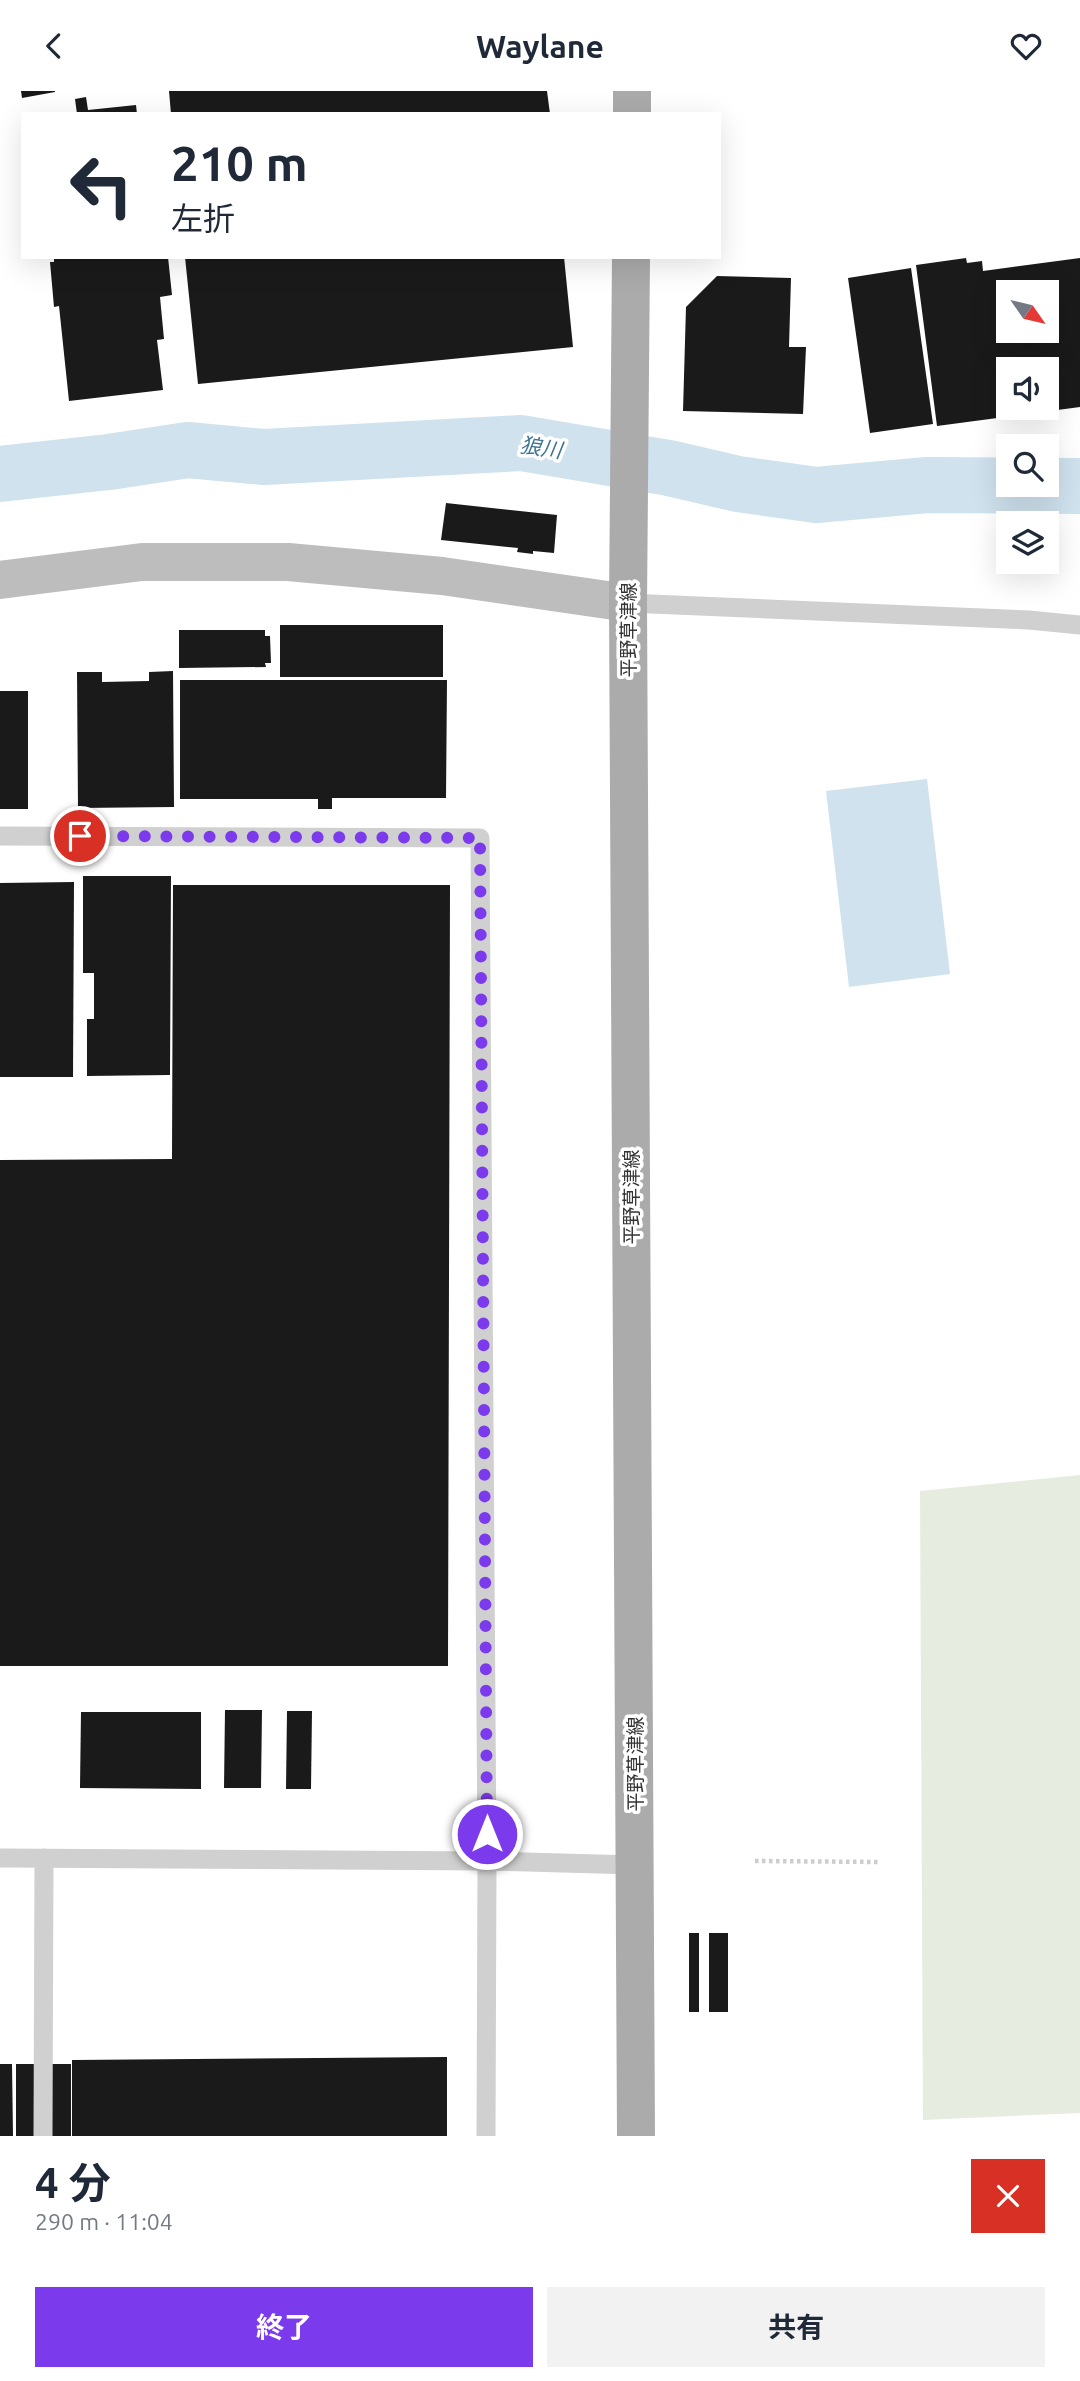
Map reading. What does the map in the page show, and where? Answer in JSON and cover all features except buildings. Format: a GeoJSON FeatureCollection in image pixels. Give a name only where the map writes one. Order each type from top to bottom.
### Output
{"type":"FeatureCollection","features":[{"type":"Feature","properties":{"kind":"main road"},"geometry":{"type":"LineString","coordinates":[[632,91],[632,112]]}},
{"type":"Feature","properties":{"kind":"main road","name":"平野草津線"},"geometry":{"type":"LineString","coordinates":[[631,259],[628,603],[636,2136]]}},
{"type":"Feature","properties":{"kind":"street"},"geometry":{"type":"LineString","coordinates":[[0,580],[142,562],[288,562],[442,576],[628,603]]}},
{"type":"Feature","properties":{"kind":"lane"},"geometry":{"type":"LineString","coordinates":[[628,603],[1016,619],[1080,625]]}},
{"type":"Feature","properties":{"kind":"lane"},"geometry":{"type":"LineString","coordinates":[[0,836],[480,838],[487,1861],[486,2136]]}},
{"type":"Feature","properties":{"kind":"lane"},"geometry":{"type":"LineString","coordinates":[[0,1858],[487,1861],[635,1865]]}},
{"type":"Feature","properties":{"kind":"lane"},"geometry":{"type":"LineString","coordinates":[[43,2136],[44,1858]]}},
{"type":"Feature","properties":{"kind":"path"},"geometry":{"type":"LineString","coordinates":[[755,1861],[881,1862]]}},
{"type":"Feature","properties":{"kind":"shaded area"},"geometry":{"type":"Polygon","coordinates":[[[1080,1475],[1080,2113],[923,2120],[920,1491],[1080,1475]]]}},
{"type":"Feature","properties":{"kind":"water"},"geometry":{"type":"Polygon","coordinates":[[[927,779],[950,974],[849,987],[826,791],[927,779]]]}},
{"type":"Feature","properties":{"kind":"waterway","name":"狼川"},"geometry":{"type":"LineString","coordinates":[[0,474],[188,450],[264,457],[521,443],[669,468],[738,484],[816,495],[928,485],[1080,486]]}},
{"type":"Feature","properties":{"kind":"route"},"geometry":{"type":"LineString","coordinates":[[80,836],[480,838],[487,1834]]}}]}
